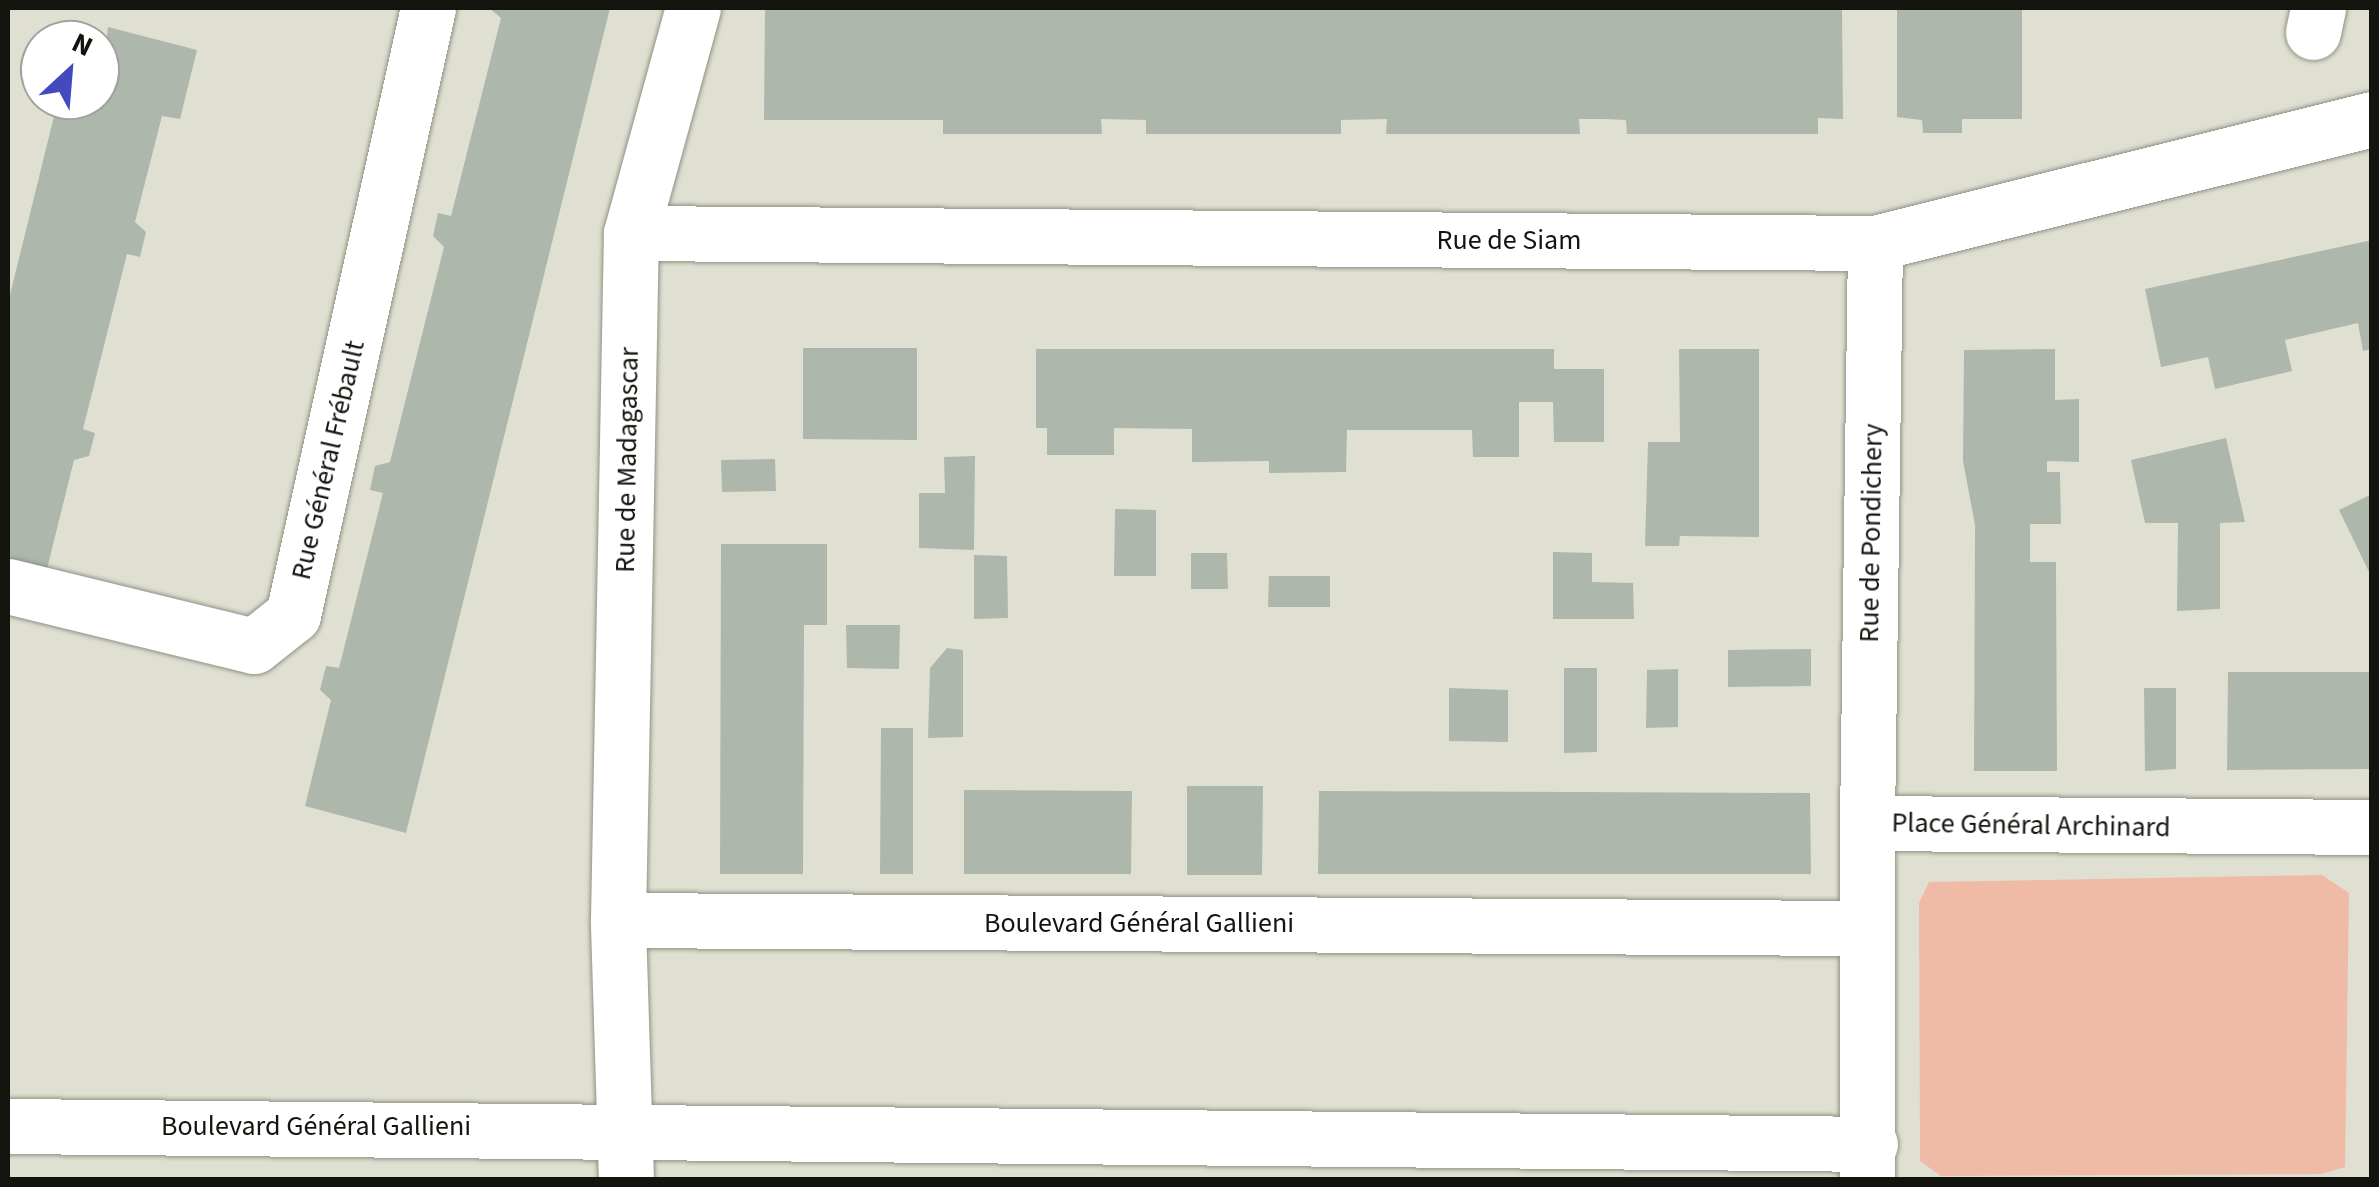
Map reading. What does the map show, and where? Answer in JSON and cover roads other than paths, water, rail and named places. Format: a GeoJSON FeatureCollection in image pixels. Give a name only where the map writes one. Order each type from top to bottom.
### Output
{"type":"FeatureCollection","features":[{"type":"Feature","properties":{"kind":"street","name":"Rue Général Frébault"},"geometry":{"type":"LineString","coordinates":[[8,586],[254,646],[293,615],[428,8]]}},
{"type":"Feature","properties":{"kind":"street","name":"Rue de Madagascar"},"geometry":{"type":"LineString","coordinates":[[618,920],[631,233],[694,8]]}},
{"type":"Feature","properties":{"kind":"street","name":"Rue de Siam"},"geometry":{"type":"LineString","coordinates":[[631,233],[1874,243],[2372,119]]}},
{"type":"Feature","properties":{"kind":"street","name":"Rue de Pondichery"},"geometry":{"type":"LineString","coordinates":[[1867,823],[1874,243]]}},
{"type":"Feature","properties":{"kind":"street","name":"Place Général Archinard"},"geometry":{"type":"LineString","coordinates":[[1868,1162],[1867,823],[2372,826]]}},
{"type":"Feature","properties":{"kind":"street","name":"Boulevard Général Gallieni"},"geometry":{"type":"LineString","coordinates":[[618,920],[1866,928]]}},
{"type":"Feature","properties":{"kind":"street"},"geometry":{"type":"LineString","coordinates":[[618,920],[626,1153]]}},
{"type":"Feature","properties":{"kind":"street","name":"Boulevard Général Gallieni"},"geometry":{"type":"LineString","coordinates":[[8,1126],[626,1153],[1868,1162]]}}]}
